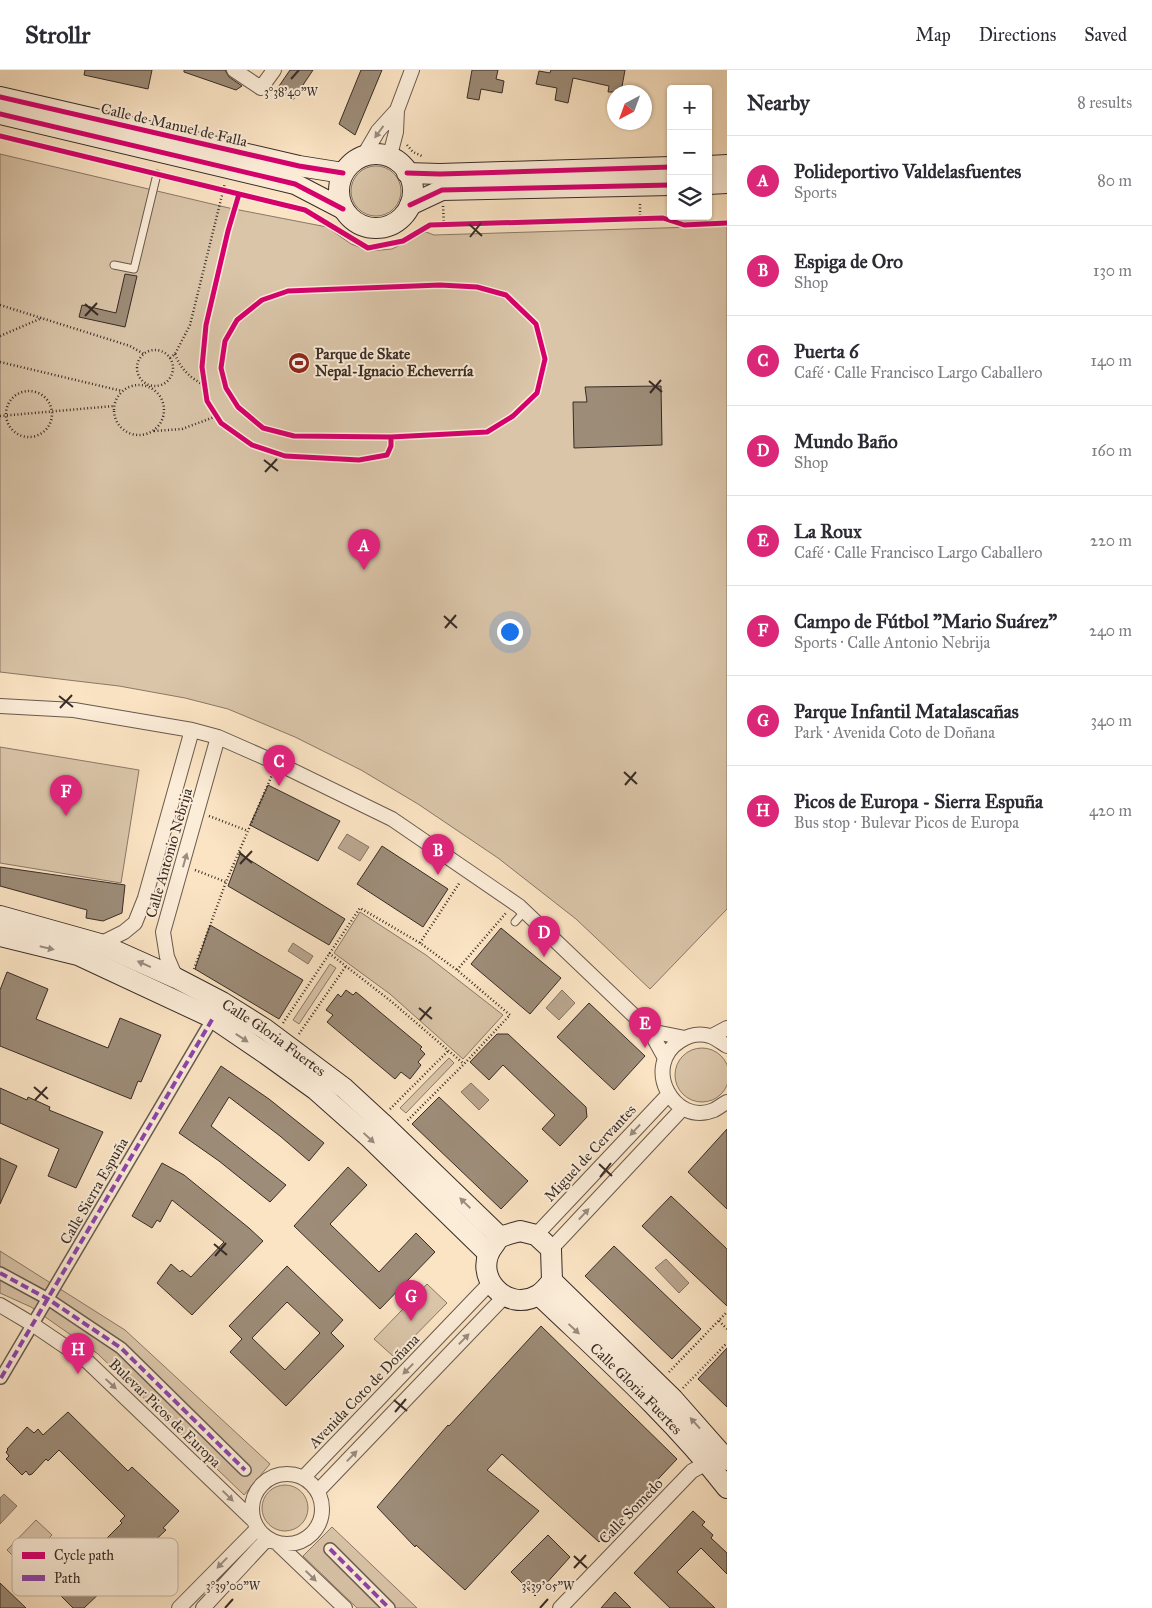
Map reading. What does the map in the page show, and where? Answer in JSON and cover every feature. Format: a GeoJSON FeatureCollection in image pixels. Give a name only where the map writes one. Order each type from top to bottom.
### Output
{"type":"FeatureCollection","features":[{"type":"Feature","properties":{"kind":"main road","name":"Calle de Manuel de Falla"},"geometry":{"type":"LineString","coordinates":[[0,97],[280,162],[343,173]]}},
{"type":"Feature","properties":{"kind":"main road","name":"Calle de Manuel de Falla"},"geometry":{"type":"LineString","coordinates":[[0,114],[295,184],[343,209]]}},
{"type":"Feature","properties":{"kind":"main road"},"geometry":{"type":"LineString","coordinates":[[377,153],[390,156],[400,163],[411,180],[410,205],[399,220],[388,226],[380,228],[367,227],[352,219],[343,209],[339,194],[343,173],[355,159],[364,155],[377,153]]}},
{"type":"Feature","properties":{"kind":"main road"},"geometry":{"type":"LineString","coordinates":[[712,166],[727,165]]}},
{"type":"Feature","properties":{"kind":"main road"},"geometry":{"type":"LineString","coordinates":[[407,173],[440,174],[667,167]]}},
{"type":"Feature","properties":{"kind":"main road"},"geometry":{"type":"LineString","coordinates":[[712,184],[727,183]]}},
{"type":"Feature","properties":{"kind":"main road"},"geometry":{"type":"LineString","coordinates":[[410,205],[442,190],[667,185]]}},
{"type":"Feature","properties":{"kind":"main road","name":"Calle Gloria Fuertes"},"geometry":{"type":"LineString","coordinates":[[0,916],[100,944],[182,981],[222,1002],[266,1029],[344,1088],[389,1130],[494,1245]]}},
{"type":"Feature","properties":{"kind":"main road","name":"Calle Gloria Fuertes"},"geometry":{"type":"LineString","coordinates":[[0,936],[78,955],[213,1018],[316,1090],[494,1245]]}},
{"type":"Feature","properties":{"kind":"main road"},"geometry":{"type":"LineString","coordinates":[[520,1231],[536,1235],[551,1249],[545,1288],[523,1300],[504,1297],[490,1283],[485,1266],[494,1245],[520,1231]]}},
{"type":"Feature","properties":{"kind":"main road","name":"Calle Gloria Fuertes"},"geometry":{"type":"LineString","coordinates":[[545,1288],[657,1383],[727,1460]]}},
{"type":"Feature","properties":{"kind":"main road","name":"Calle Gloria Fuertes"},"geometry":{"type":"LineString","coordinates":[[545,1288],[597,1350],[699,1462],[727,1488]]}},
{"type":"Feature","properties":{"kind":"street"},"geometry":{"type":"LineString","coordinates":[[234,70],[261,88],[274,70]]}},
{"type":"Feature","properties":{"kind":"street"},"geometry":{"type":"LineString","coordinates":[[390,156],[396,132],[399,104],[399,70]]}},
{"type":"Feature","properties":{"kind":"street"},"geometry":{"type":"LineString","coordinates":[[364,155],[378,131],[399,104],[412,70]]}},
{"type":"Feature","properties":{"kind":"street"},"geometry":{"type":"LineString","coordinates":[[0,706],[74,710],[192,730],[218,737],[277,763],[392,819],[467,871],[518,912],[650,1031],[665,1058]]}},
{"type":"Feature","properties":{"kind":"street","name":"Calle Antonio Nebrija"},"geometry":{"type":"LineString","coordinates":[[100,944],[124,932],[135,923],[145,898],[192,730]]}},
{"type":"Feature","properties":{"kind":"street","name":"Calle Antonio Nebrija"},"geometry":{"type":"LineString","coordinates":[[182,981],[167,956],[163,932],[218,737]]}},
{"type":"Feature","properties":{"kind":"street","name":"Calle Sierra Espuña"},"geometry":{"type":"LineString","coordinates":[[1,1378],[213,1018]]}},
{"type":"Feature","properties":{"kind":"street"},"geometry":{"type":"LineString","coordinates":[[712,1036],[727,1028]]}},
{"type":"Feature","properties":{"kind":"street"},"geometry":{"type":"LineString","coordinates":[[650,1031],[685,1038]]}},
{"type":"Feature","properties":{"kind":"street"},"geometry":{"type":"LineString","coordinates":[[727,1046],[712,1036],[699,1035],[685,1038],[674,1045],[665,1058],[662,1079],[668,1094],[684,1108],[696,1112],[727,1112]]}},
{"type":"Feature","properties":{"kind":"street","name":"Miguel de Cervantes"},"geometry":{"type":"LineString","coordinates":[[536,1235],[668,1094]]}},
{"type":"Feature","properties":{"kind":"street"},"geometry":{"type":"LineString","coordinates":[[712,1111],[727,1102]]}},
{"type":"Feature","properties":{"kind":"street"},"geometry":{"type":"LineString","coordinates":[[551,1249],[684,1108]]}},
{"type":"Feature","properties":{"kind":"street"},"geometry":{"type":"LineString","coordinates":[[0,1273],[48,1299],[121,1348],[245,1470]]}},
{"type":"Feature","properties":{"kind":"street","name":"Avenida Coto de Doñana"},"geometry":{"type":"LineString","coordinates":[[304,1477],[490,1283]]}},
{"type":"Feature","properties":{"kind":"street"},"geometry":{"type":"LineString","coordinates":[[318,1491],[504,1297]]}},
{"type":"Feature","properties":{"kind":"street","name":"Bulevar Picos de Europa"},"geometry":{"type":"LineString","coordinates":[[0,1305],[88,1362],[254,1524]]}},
{"type":"Feature","properties":{"kind":"street","name":"Calle Somedo"},"geometry":{"type":"LineString","coordinates":[[560,1608],[699,1462]]}},
{"type":"Feature","properties":{"kind":"street"},"geometry":{"type":"LineString","coordinates":[[203,1608],[272,1541],[296,1543],[312,1534],[320,1521],[322,1502],[318,1491],[304,1477],[292,1473],[269,1477],[252,1497],[254,1524],[272,1541],[345,1608]]}},
{"type":"Feature","properties":{"kind":"street"},"geometry":{"type":"LineString","coordinates":[[178,1608],[254,1524]]}},
{"type":"Feature","properties":{"kind":"street"},"geometry":{"type":"LineString","coordinates":[[330,1550],[389,1608]]}},
{"type":"Feature","properties":{"kind":"lane"},"geometry":{"type":"LineString","coordinates":[[114,265],[134,269],[157,174]]}},
{"type":"Feature","properties":{"kind":"path"},"geometry":{"type":"LineString","coordinates":[[404,139],[413,152],[420,156],[429,157]]}},
{"type":"Feature","properties":{"kind":"path"},"geometry":{"type":"LineString","coordinates":[[170,358],[175,354],[190,325],[228,168]]}},
{"type":"Feature","properties":{"kind":"path"},"geometry":{"type":"LineString","coordinates":[[214,188],[231,192]]}},
{"type":"Feature","properties":{"kind":"path"},"geometry":{"type":"LineString","coordinates":[[631,219],[648,218]]}},
{"type":"Feature","properties":{"kind":"path"},"geometry":{"type":"LineString","coordinates":[[437,225],[454,225]]}},
{"type":"Feature","properties":{"kind":"path"},"geometry":{"type":"LineString","coordinates":[[0,305],[130,346],[144,354]]}},
{"type":"Feature","properties":{"kind":"path"},"geometry":{"type":"LineString","coordinates":[[0,336],[42,318]]}},
{"type":"Feature","properties":{"kind":"path"},"geometry":{"type":"LineString","coordinates":[[154,431],[164,418],[165,409],[163,401],[154,387],[145,383],[138,374],[138,363],[144,354],[149,351],[160,351],[170,358],[173,369],[172,374],[165,383],[154,387],[137,385],[122,391],[114,406],[114,415],[117,423],[123,429],[130,434],[138,435],[154,431],[182,430],[217,416]]}},
{"type":"Feature","properties":{"kind":"path"},"geometry":{"type":"LineString","coordinates":[[175,354],[178,363],[189,377],[205,386]]}},
{"type":"Feature","properties":{"kind":"path"},"geometry":{"type":"LineString","coordinates":[[0,362],[122,391]]}},
{"type":"Feature","properties":{"kind":"path"},"geometry":{"type":"LineString","coordinates":[[204,380],[206,394]]}},
{"type":"Feature","properties":{"kind":"path"},"geometry":{"type":"LineString","coordinates":[[32,391],[46,398],[50,404],[52,419],[44,431],[31,437],[17,433],[11,428],[6,415],[7,407],[16,395],[32,391]]}},
{"type":"Feature","properties":{"kind":"path"},"geometry":{"type":"LineString","coordinates":[[0,416],[114,406]]}},
{"type":"Feature","properties":{"kind":"path"},"geometry":{"type":"LineString","coordinates":[[212,408],[221,423]]}},
{"type":"Feature","properties":{"kind":"path"},"geometry":{"type":"LineString","coordinates":[[182,981],[277,763]]}},
{"type":"Feature","properties":{"kind":"path"},"geometry":{"type":"LineString","coordinates":[[198,812],[248,831]]}},
{"type":"Feature","properties":{"kind":"path"},"geometry":{"type":"LineString","coordinates":[[183,865],[226,882]]}},
{"type":"Feature","properties":{"kind":"path"},"geometry":{"type":"LineString","coordinates":[[420,944],[467,871]]}},
{"type":"Feature","properties":{"kind":"path"},"geometry":{"type":"LineString","coordinates":[[282,1024],[360,908],[420,944],[456,970],[510,1015],[406,1122]]}},
{"type":"Feature","properties":{"kind":"path"},"geometry":{"type":"LineString","coordinates":[[456,970],[518,912]]}},
{"type":"Feature","properties":{"kind":"path"},"geometry":{"type":"LineString","coordinates":[[329,953],[392,1002],[464,1064]]}},
{"type":"Feature","properties":{"kind":"path"},"geometry":{"type":"LineString","coordinates":[[298,1035],[346,966]]}},
{"type":"Feature","properties":{"kind":"path"},"geometry":{"type":"LineString","coordinates":[[390,1109],[448,1050]]}},
{"type":"Feature","properties":{"kind":"path"},"geometry":{"type":"LineString","coordinates":[[657,1383],[727,1312]]}},
{"type":"Feature","properties":{"kind":"path"},"geometry":{"type":"LineString","coordinates":[[719,1321],[727,1328]]}},
{"type":"Feature","properties":{"kind":"path"},"geometry":{"type":"LineString","coordinates":[[673,1399],[727,1343]]}},
{"type":"Feature","properties":{"kind":"shaded area"},"geometry":{"type":"Polygon","coordinates":[[[0,154],[229,208],[327,227],[351,244],[370,251],[392,249],[426,232],[434,235],[727,226],[727,909],[650,989],[576,919],[498,858],[418,804],[361,770],[295,737],[228,709],[185,698],[119,686],[0,672],[0,154]]]}},
{"type":"Feature","properties":{"kind":"shaded area"},"geometry":{"type":"Polygon","coordinates":[[[371,166],[381,166],[394,173],[401,186],[401,196],[394,209],[381,216],[371,216],[362,212],[355,205],[351,196],[351,186],[355,177],[362,170],[371,166]]]}},
{"type":"Feature","properties":{"kind":"shaded area"},"geometry":{"type":"Polygon","coordinates":[[[0,747],[139,770],[121,883],[0,863],[0,747]]]}},
{"type":"Feature","properties":{"kind":"shaded area"},"geometry":{"type":"Polygon","coordinates":[[[347,834],[369,847],[360,861],[338,848],[347,834]]]}},
{"type":"Feature","properties":{"kind":"shaded area"},"geometry":{"type":"Polygon","coordinates":[[[360,912],[426,955],[503,1015],[463,1059],[390,994],[334,953],[360,912]]]}},
{"type":"Feature","properties":{"kind":"shaded area"},"geometry":{"type":"Polygon","coordinates":[[[293,943],[313,956],[308,964],[288,951],[293,943]]]}},
{"type":"Feature","properties":{"kind":"shaded area"},"geometry":{"type":"Polygon","coordinates":[[[330,964],[336,968],[299,1024],[293,1020],[330,964]]]}},
{"type":"Feature","properties":{"kind":"shaded area"},"geometry":{"type":"Polygon","coordinates":[[[562,990],[575,1003],[559,1020],[546,1008],[562,990]]]}},
{"type":"Feature","properties":{"kind":"shaded area"},"geometry":{"type":"Polygon","coordinates":[[[697,1048],[707,1048],[717,1052],[725,1060],[729,1075],[725,1090],[717,1098],[707,1102],[697,1102],[687,1098],[679,1090],[675,1080],[675,1070],[679,1060],[687,1052],[697,1048]]]}},
{"type":"Feature","properties":{"kind":"shaded area"},"geometry":{"type":"Polygon","coordinates":[[[449,1058],[454,1063],[406,1113],[400,1108],[449,1058]]]}},
{"type":"Feature","properties":{"kind":"shaded area"},"geometry":{"type":"Polygon","coordinates":[[[471,1083],[489,1100],[479,1110],[461,1092],[471,1083]]]}},
{"type":"Feature","properties":{"kind":"shaded area"},"geometry":{"type":"Polygon","coordinates":[[[0,1251],[125,1330],[270,1464],[244,1495],[98,1354],[31,1307],[0,1293],[0,1251]]]}},
{"type":"Feature","properties":{"kind":"shaded area"},"geometry":{"type":"Polygon","coordinates":[[[666,1259],[689,1283],[679,1293],[655,1268],[666,1259]]]}},
{"type":"Feature","properties":{"kind":"shaded area"},"geometry":{"type":"Polygon","coordinates":[[[427,1284],[447,1303],[394,1357],[374,1339],[427,1284]]]}},
{"type":"Feature","properties":{"kind":"shaded area"},"geometry":{"type":"Polygon","coordinates":[[[280,1485],[290,1485],[304,1495],[308,1508],[304,1521],[298,1527],[290,1531],[280,1531],[266,1521],[262,1513],[262,1503],[272,1489],[280,1485]]]}},
{"type":"Feature","properties":{"kind":"shaded area"},"geometry":{"type":"Polygon","coordinates":[[[4,1494],[17,1506],[0,1524],[0,1498],[4,1494]]]}},
{"type":"Feature","properties":{"kind":"shaded area"},"geometry":{"type":"Polygon","coordinates":[[[36,1520],[52,1535],[49,1538],[19,1538],[36,1520]]]}},
{"type":"Feature","properties":{"kind":"shaded area"},"geometry":{"type":"Polygon","coordinates":[[[332,1527],[417,1608],[357,1608],[303,1556],[332,1527]]]}},
{"type":"Feature","properties":{"kind":"shaded area"},"geometry":{"type":"Polygon","coordinates":[[[12,1545],[12,1555],[7,1550],[12,1545]]]}},
{"type":"Feature","properties":{"kind":"building"},"geometry":{"type":"Polygon","coordinates":[[[85,70],[152,70],[148,89],[84,75],[85,70]]]}},
{"type":"Feature","properties":{"kind":"building"},"geometry":{"type":"Polygon","coordinates":[[[184,70],[225,70],[229,77],[242,86],[236,90],[184,72],[184,70]]]}},
{"type":"Feature","properties":{"kind":"building"},"geometry":{"type":"Polygon","coordinates":[[[290,70],[313,70],[293,100],[277,89],[290,70]]]}},
{"type":"Feature","properties":{"kind":"building"},"geometry":{"type":"Polygon","coordinates":[[[361,70],[382,70],[355,135],[339,124],[361,70]]]}},
{"type":"Feature","properties":{"kind":"building"},"geometry":{"type":"Polygon","coordinates":[[[472,70],[498,70],[496,79],[504,81],[502,93],[481,89],[479,100],[467,98],[472,70]]]}},
{"type":"Feature","properties":{"kind":"building"},"geometry":{"type":"Polygon","coordinates":[[[551,70],[625,70],[622,85],[607,86],[573,78],[568,103],[555,100],[557,88],[536,84],[539,71],[550,73],[551,70]]]}},
{"type":"Feature","properties":{"kind":"building"},"geometry":{"type":"Polygon","coordinates":[[[125,274],[137,276],[125,327],[79,317],[82,305],[116,313],[125,274]]]}},
{"type":"Feature","properties":{"kind":"building"},"geometry":{"type":"Polygon","coordinates":[[[661,386],[662,445],[574,448],[573,402],[587,402],[585,387],[661,386]]]}},
{"type":"Feature","properties":{"kind":"building"},"geometry":{"type":"Polygon","coordinates":[[[268,785],[340,821],[318,861],[250,825],[268,785]]]}},
{"type":"Feature","properties":{"kind":"building"},"geometry":{"type":"Polygon","coordinates":[[[382,846],[448,889],[423,927],[357,884],[382,846]]]}},
{"type":"Feature","properties":{"kind":"building"},"geometry":{"type":"Polygon","coordinates":[[[240,854],[345,919],[329,945],[228,886],[240,854]]]}},
{"type":"Feature","properties":{"kind":"building"},"geometry":{"type":"Polygon","coordinates":[[[0,867],[125,885],[122,913],[103,921],[86,918],[87,910],[0,886],[0,867]]]}},
{"type":"Feature","properties":{"kind":"building"},"geometry":{"type":"Polygon","coordinates":[[[210,925],[303,980],[279,1019],[195,969],[210,925]]]}},
{"type":"Feature","properties":{"kind":"building"},"geometry":{"type":"Polygon","coordinates":[[[501,928],[561,978],[530,1014],[471,964],[501,928]]]}},
{"type":"Feature","properties":{"kind":"building"},"geometry":{"type":"Polygon","coordinates":[[[7,972],[48,989],[36,1019],[108,1048],[120,1018],[161,1035],[141,1082],[138,1081],[131,1099],[0,1046],[0,990],[7,972]]]}},
{"type":"Feature","properties":{"kind":"building"},"geometry":{"type":"Polygon","coordinates":[[[346,990],[353,995],[356,992],[422,1047],[420,1049],[425,1054],[418,1062],[421,1065],[410,1079],[401,1072],[395,1079],[327,1022],[333,1015],[326,1010],[338,994],[341,997],[346,990]]]}},
{"type":"Feature","properties":{"kind":"building"},"geometry":{"type":"Polygon","coordinates":[[[589,1003],[645,1056],[614,1090],[557,1037],[589,1003]]]}},
{"type":"Feature","properties":{"kind":"building"},"geometry":{"type":"Polygon","coordinates":[[[497,1034],[508,1034],[586,1107],[587,1117],[560,1146],[542,1129],[555,1115],[503,1065],[489,1080],[470,1062],[497,1034]]]}},
{"type":"Feature","properties":{"kind":"building"},"geometry":{"type":"Polygon","coordinates":[[[221,1066],[269,1099],[324,1143],[309,1161],[229,1097],[211,1126],[286,1185],[270,1202],[219,1161],[179,1133],[221,1066]]]}},
{"type":"Feature","properties":{"kind":"building"},"geometry":{"type":"Polygon","coordinates":[[[0,1088],[27,1100],[28,1097],[50,1107],[49,1110],[103,1132],[76,1188],[48,1176],[59,1149],[0,1123],[0,1088]]]}},
{"type":"Feature","properties":{"kind":"building"},"geometry":{"type":"Polygon","coordinates":[[[439,1097],[528,1181],[501,1209],[412,1124],[439,1097]]]}},
{"type":"Feature","properties":{"kind":"building"},"geometry":{"type":"Polygon","coordinates":[[[727,1129],[727,1209],[688,1172],[727,1129]]]}},
{"type":"Feature","properties":{"kind":"building"},"geometry":{"type":"Polygon","coordinates":[[[0,1158],[17,1166],[0,1204],[0,1158]]]}},
{"type":"Feature","properties":{"kind":"building"},"geometry":{"type":"Polygon","coordinates":[[[162,1163],[184,1175],[263,1241],[192,1315],[157,1283],[171,1264],[180,1272],[182,1270],[191,1277],[224,1242],[172,1200],[160,1222],[157,1220],[152,1228],[132,1216],[162,1163]]]}},
{"type":"Feature","properties":{"kind":"building"},"geometry":{"type":"Polygon","coordinates":[[[348,1167],[367,1185],[330,1224],[379,1272],[416,1233],[435,1252],[380,1309],[294,1226],[348,1167]]]}},
{"type":"Feature","properties":{"kind":"building"},"geometry":{"type":"Polygon","coordinates":[[[671,1196],[727,1249],[727,1306],[642,1226],[671,1196]]]}},
{"type":"Feature","properties":{"kind":"building"},"geometry":{"type":"Polygon","coordinates":[[[614,1246],[701,1329],[672,1359],[585,1276],[614,1246]]]}},
{"type":"Feature","properties":{"kind":"building"},"geometry":{"type":"Polygon","coordinates":[[[287,1266],[343,1320],[331,1333],[344,1346],[286,1406],[230,1352],[242,1339],[229,1326],[287,1266]],[[287,1302],[252,1338],[285,1370],[320,1333],[287,1302]]]}},
{"type":"Feature","properties":{"kind":"building"},"geometry":{"type":"Polygon","coordinates":[[[541,1326],[677,1459],[599,1542],[502,1454],[487,1470],[539,1511],[465,1590],[416,1545],[415,1547],[377,1507],[448,1425],[541,1326]]]}},
{"type":"Feature","properties":{"kind":"building"},"geometry":{"type":"Polygon","coordinates":[[[727,1348],[727,1407],[698,1379],[727,1348]]]}},
{"type":"Feature","properties":{"kind":"building"},"geometry":{"type":"Polygon","coordinates":[[[68,1412],[128,1471],[132,1467],[179,1511],[163,1528],[166,1530],[158,1538],[107,1538],[122,1523],[120,1521],[125,1516],[59,1450],[29,1475],[26,1471],[22,1475],[6,1459],[9,1456],[6,1452],[7,1449],[27,1427],[34,1433],[38,1429],[43,1435],[68,1412]]]}},
{"type":"Feature","properties":{"kind":"building"},"geometry":{"type":"Polygon","coordinates":[[[693,1511],[705,1522],[702,1525],[713,1535],[711,1538],[727,1553],[727,1574],[701,1548],[677,1572],[715,1608],[670,1608],[634,1573],[693,1511]]]}},
{"type":"Feature","properties":{"kind":"building"},"geometry":{"type":"Polygon","coordinates":[[[548,1535],[570,1557],[535,1596],[511,1572],[548,1535]]]}},
{"type":"Feature","properties":{"kind":"building"},"geometry":{"type":"Polygon","coordinates":[[[0,1583],[26,1608],[0,1608],[0,1583]]]}},
{"type":"Feature","properties":{"kind":"building"},"geometry":{"type":"Polygon","coordinates":[[[615,1592],[631,1608],[601,1608],[615,1592]]]}},
{"type":"Feature","properties":{"kind":"building"},"geometry":{"type":"Polygon","coordinates":[[[61,1596],[97,1596],[84,1608],[73,1608],[61,1596]]]}},
{"type":"Feature","properties":{"kind":"marked path"},"geometry":{"type":"LineString","coordinates":[[1,1378],[213,1018]]}},
{"type":"Feature","properties":{"kind":"marked path"},"geometry":{"type":"LineString","coordinates":[[0,1273],[48,1299],[121,1348],[245,1470]]}},
{"type":"Feature","properties":{"kind":"marked path"},"geometry":{"type":"LineString","coordinates":[[330,1549],[389,1608]]}},
{"type":"Feature","properties":{"kind":"cycle path"},"geometry":{"type":"LineString","coordinates":[[0,97],[299,166],[343,173]]}},
{"type":"Feature","properties":{"kind":"cycle path"},"geometry":{"type":"LineString","coordinates":[[0,114],[295,184],[343,209]]}},
{"type":"Feature","properties":{"kind":"cycle path"},"geometry":{"type":"LineString","coordinates":[[0,136],[305,210],[368,248],[403,241],[430,225],[663,218],[684,225],[727,223]]}},
{"type":"Feature","properties":{"kind":"cycle path"},"geometry":{"type":"LineString","coordinates":[[407,173],[440,174],[667,167]]}},
{"type":"Feature","properties":{"kind":"cycle path"},"geometry":{"type":"LineString","coordinates":[[410,205],[442,190],[667,185]]}},
{"type":"Feature","properties":{"kind":"cycle path"},"geometry":{"type":"LineString","coordinates":[[239,194],[228,231],[206,325],[202,367],[207,401],[221,423],[252,445],[285,456],[359,460],[387,455],[391,446],[391,437],[487,432],[513,416],[537,393],[545,359],[536,324],[506,295],[477,287],[440,285],[288,291],[262,300],[237,320],[225,341],[221,368],[226,388],[238,407],[263,428],[294,436],[391,437]]}},
{"type":"Feature","properties":{"kind":"place","name":"Parque de Skate Nepal-Ignacio Echeverría"},"geometry":{"type":"Point","coordinates":[299,363]}},
{"type":"Feature","properties":{"kind":"place","name":"Polideportivo Valdelasfuentes"},"geometry":{"type":"Point","coordinates":[364,570]}},
{"type":"Feature","properties":{"kind":"place","name":"Puerta 6"},"geometry":{"type":"Point","coordinates":[279,786]}},
{"type":"Feature","properties":{"kind":"place","name":"Campo de Fútbol \"Mario Suárez\""},"geometry":{"type":"Point","coordinates":[66,816]}},
{"type":"Feature","properties":{"kind":"place","name":"Espiga de Oro"},"geometry":{"type":"Point","coordinates":[438,875]}},
{"type":"Feature","properties":{"kind":"place","name":"Mundo Baño"},"geometry":{"type":"Point","coordinates":[544,957]}},
{"type":"Feature","properties":{"kind":"place","name":"La Roux"},"geometry":{"type":"Point","coordinates":[645,1048]}},
{"type":"Feature","properties":{"kind":"place","name":"Parque Infantil Matalascañas"},"geometry":{"type":"Point","coordinates":[411,1321]}},
{"type":"Feature","properties":{"kind":"place","name":"Picos de Europa - Sierra Espuña"},"geometry":{"type":"Point","coordinates":[78,1374]}}]}
